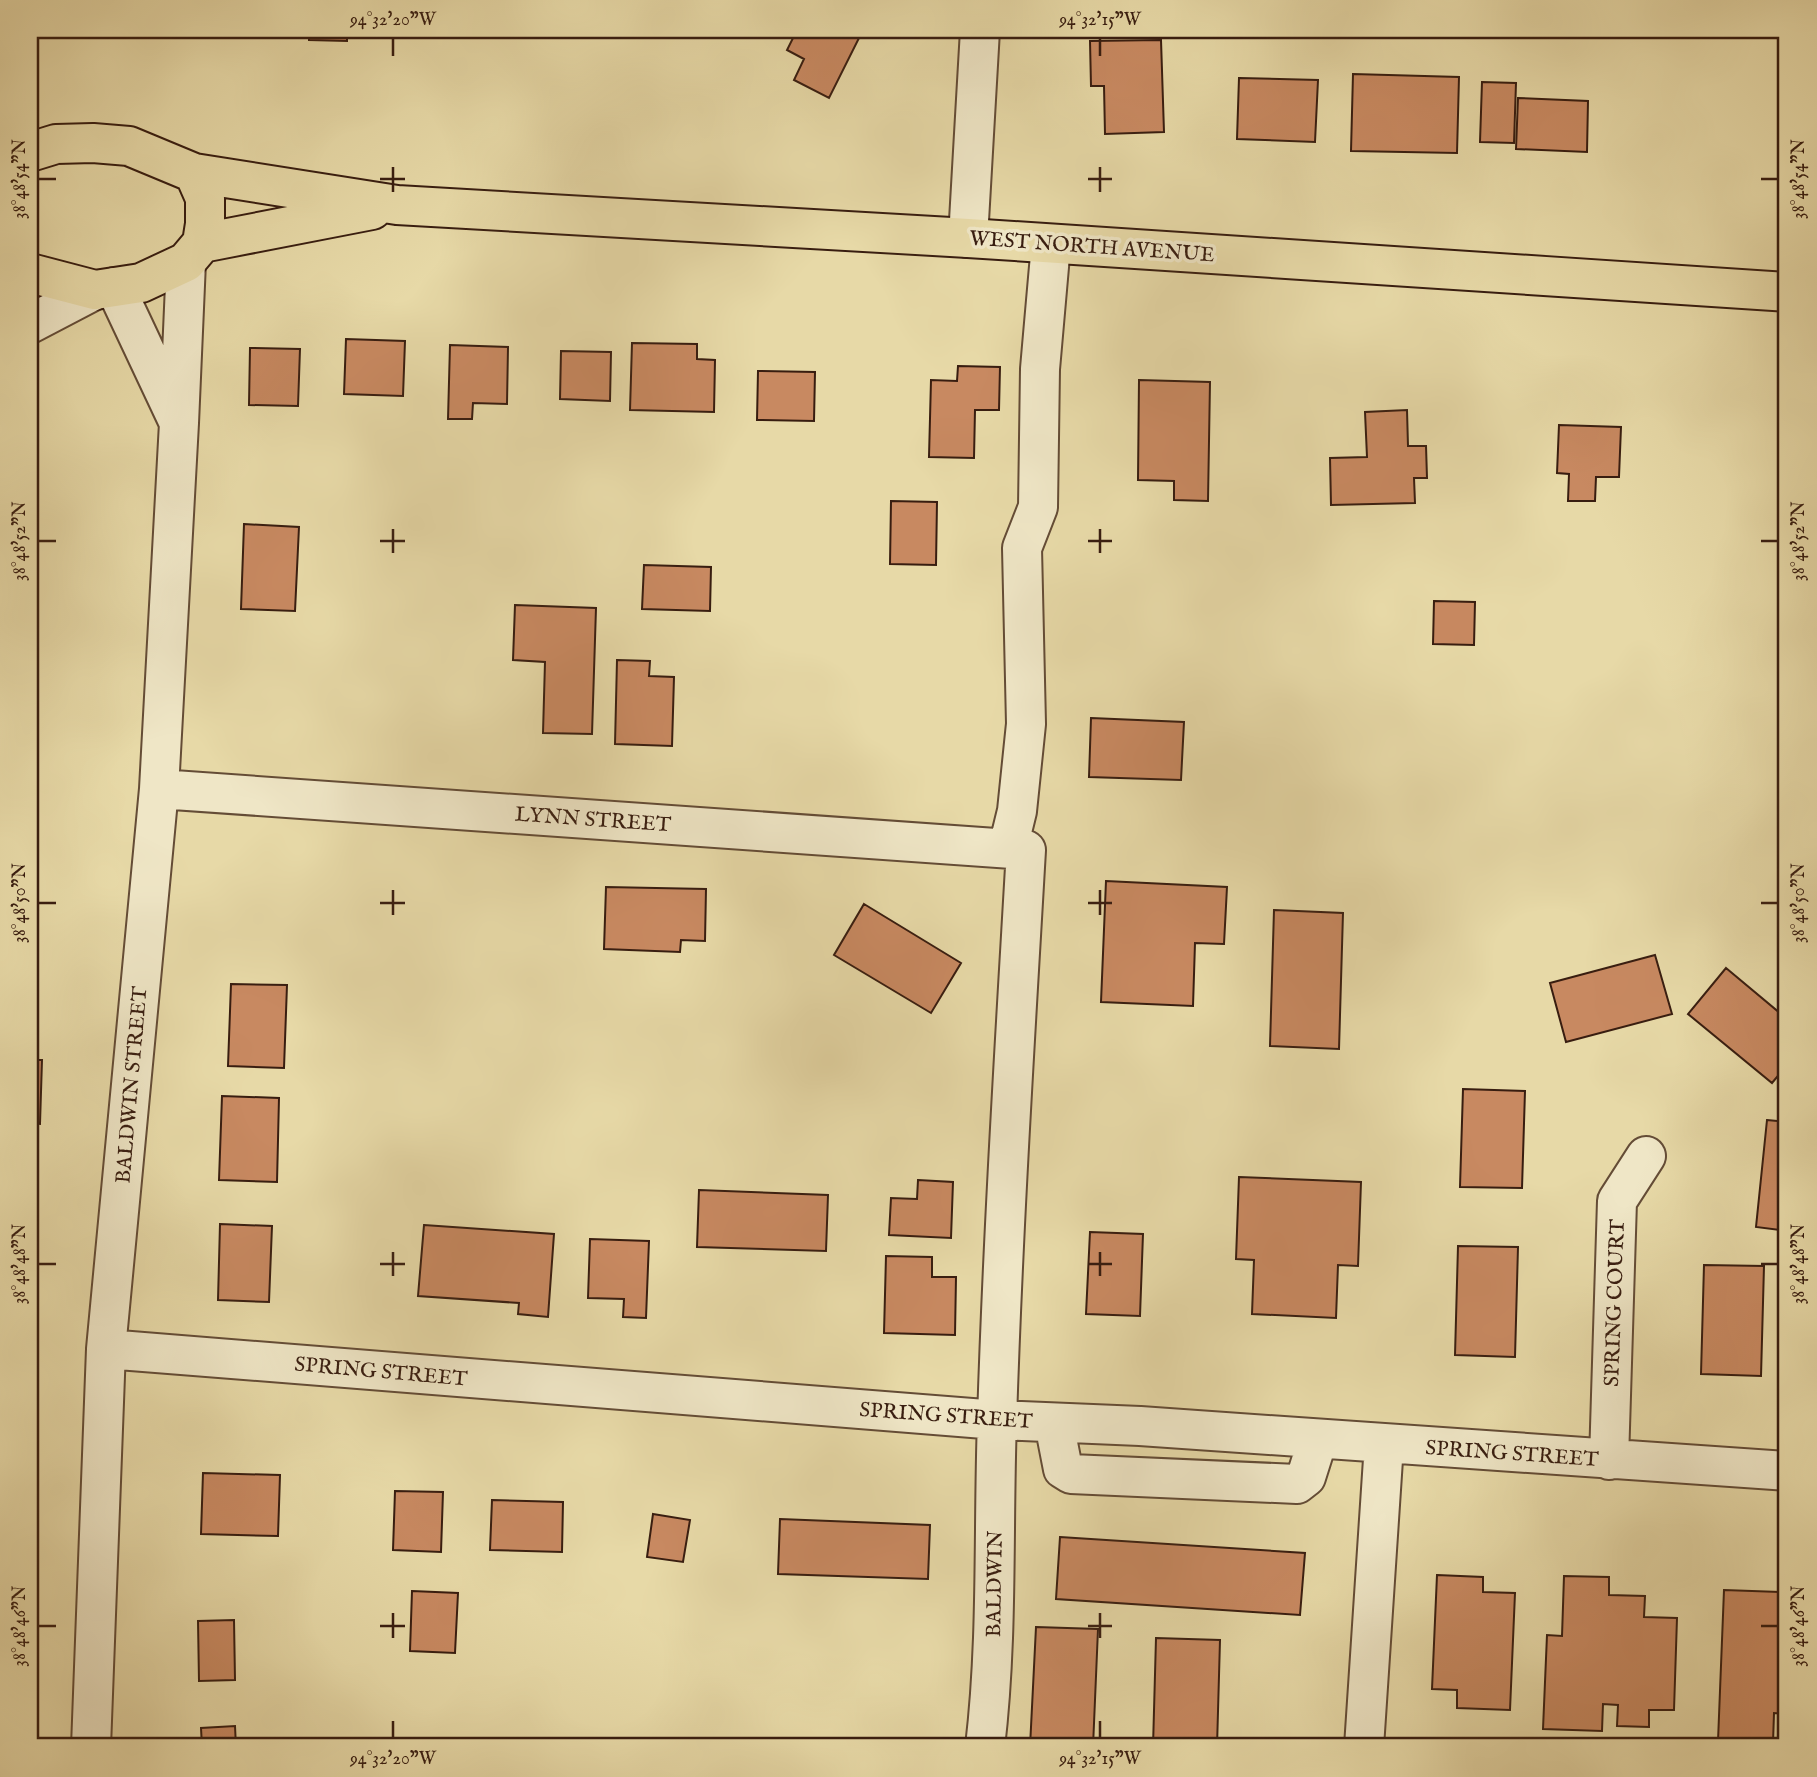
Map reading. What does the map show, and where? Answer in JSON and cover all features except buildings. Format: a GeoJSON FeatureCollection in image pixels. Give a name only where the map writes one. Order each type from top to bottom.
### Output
{"type":"FeatureCollection","features":[{"type":"Feature","properties":{"kind":"main road","name":"WEST NORTH AVENUE"},"geometry":{"type":"LineString","coordinates":[[30,152],[56,144],[129,146],[194,173],[397,205],[968,238],[1787,292]]}},
{"type":"Feature","properties":{"kind":"main road"},"geometry":{"type":"LineString","coordinates":[[194,173],[205,198],[194,253]]}},
{"type":"Feature","properties":{"kind":"main road","name":"WEST NORTH AVENUE"},"geometry":{"type":"LineString","coordinates":[[30,273],[105,289],[141,284],[194,253],[397,205]]}},
{"type":"Feature","properties":{"kind":"street"},"geometry":{"type":"LineString","coordinates":[[968,238],[980,30]]}},
{"type":"Feature","properties":{"kind":"street","name":"BALDWIN"},"geometry":{"type":"LineString","coordinates":[[985,1747],[996,1603],[997,1420],[1008,1161],[1017,811],[1026,724],[1022,548],[1038,507],[1040,369],[1051,244]]}},
{"type":"Feature","properties":{"kind":"street","name":"BALDWIN STREET"},"geometry":{"type":"LineString","coordinates":[[91,1747],[106,1349],[159,789],[179,423],[194,253]]}},
{"type":"Feature","properties":{"kind":"street"},"geometry":{"type":"LineString","coordinates":[[30,324],[105,289]]}},
{"type":"Feature","properties":{"kind":"street","name":"BALDWIN STREET"},"geometry":{"type":"LineString","coordinates":[[105,289],[179,423]]}},
{"type":"Feature","properties":{"kind":"street","name":"LYNN STREET"},"geometry":{"type":"LineString","coordinates":[[159,789],[1017,849]]}},
{"type":"Feature","properties":{"kind":"street","name":"SPRING COURT"},"geometry":{"type":"LineString","coordinates":[[1609,1460],[1617,1201],[1646,1156]]}},
{"type":"Feature","properties":{"kind":"street","name":"SPRING STREET"},"geometry":{"type":"LineString","coordinates":[[106,1349],[997,1420],[1787,1471]]}},
{"type":"Feature","properties":{"kind":"street"},"geometry":{"type":"LineString","coordinates":[[1054,1423],[1063,1469],[1071,1474],[1297,1484],[1306,1477],[1318,1439]]}},
{"type":"Feature","properties":{"kind":"street"},"geometry":{"type":"LineString","coordinates":[[1364,1747],[1384,1444]]}}]}
